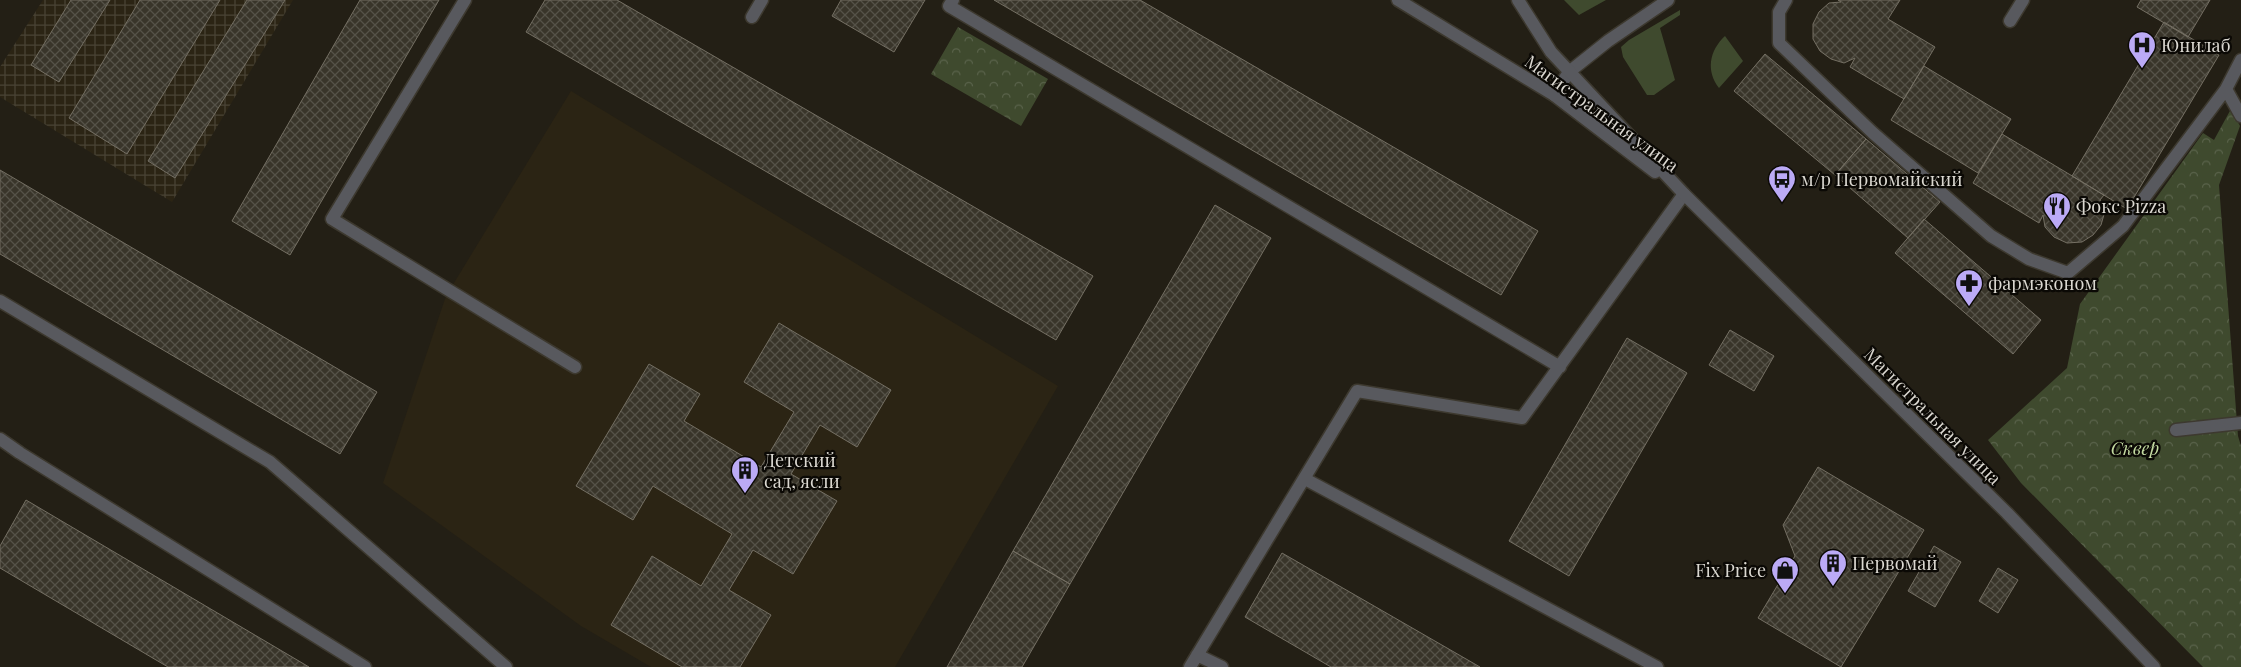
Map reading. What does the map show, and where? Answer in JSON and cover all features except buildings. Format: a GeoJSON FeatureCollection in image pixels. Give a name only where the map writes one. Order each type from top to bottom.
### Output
{"type":"FeatureCollection","features":[{"type":"Feature","properties":{"kind":"street"},"geometry":{"type":"LineString","coordinates":[[465,0],[332,219],[575,367]]}},
{"type":"Feature","properties":{"kind":"street"},"geometry":{"type":"LineString","coordinates":[[752,17],[762,0]]}},
{"type":"Feature","properties":{"kind":"street"},"geometry":{"type":"LineString","coordinates":[[952,0],[949,6],[1560,367]]}},
{"type":"Feature","properties":{"kind":"street","name":"Магистральная улица"},"geometry":{"type":"LineString","coordinates":[[1398,0],[1554,96],[1684,194]]}},
{"type":"Feature","properties":{"kind":"street","name":"Магистральная улица"},"geometry":{"type":"LineString","coordinates":[[1518,0],[1551,52],[1684,194],[2007,513],[2154,667]]}},
{"type":"Feature","properties":{"kind":"street"},"geometry":{"type":"LineString","coordinates":[[1554,96],[1569,72],[1608,41],[1668,0]]}},
{"type":"Feature","properties":{"kind":"street"},"geometry":{"type":"LineString","coordinates":[[1786,0],[1779,12],[1779,43],[1873,133],[1991,236],[2029,259],[2068,273],[2123,226],[2226,89],[2241,60]]}},
{"type":"Feature","properties":{"kind":"street"},"geometry":{"type":"LineString","coordinates":[[2010,21],[2023,0]]}},
{"type":"Feature","properties":{"kind":"street"},"geometry":{"type":"LineString","coordinates":[[2226,89],[2241,116]]}},
{"type":"Feature","properties":{"kind":"street"},"geometry":{"type":"LineString","coordinates":[[1190,667],[1357,391],[1522,418],[1684,194]]}},
{"type":"Feature","properties":{"kind":"street"},"geometry":{"type":"LineString","coordinates":[[0,301],[270,462],[506,667]]}},
{"type":"Feature","properties":{"kind":"street"},"geometry":{"type":"LineString","coordinates":[[2176,430],[2241,423]]}},
{"type":"Feature","properties":{"kind":"street"},"geometry":{"type":"LineString","coordinates":[[0,439],[365,667]]}},
{"type":"Feature","properties":{"kind":"street"},"geometry":{"type":"LineString","coordinates":[[1305,479],[1657,667]]}},
{"type":"Feature","properties":{"kind":"street"},"geometry":{"type":"LineString","coordinates":[[1197,655],[1222,667]]}},
{"type":"Feature","properties":{"kind":"shaded area"},"geometry":{"type":"Polygon","coordinates":[[[43,0],[293,0],[172,202],[0,97],[0,67],[43,0]]]}},
{"type":"Feature","properties":{"kind":"shaded area"},"geometry":{"type":"Polygon","coordinates":[[[571,91],[1058,386],[895,667],[651,667],[581,626],[383,483],[446,296],[571,91]]]}},
{"type":"Feature","properties":{"kind":"green space"},"geometry":{"type":"Polygon","coordinates":[[[1564,0],[1606,0],[1579,15],[1564,0]]]}},
{"type":"Feature","properties":{"kind":"green space"},"geometry":{"type":"Polygon","coordinates":[[[1680,10],[1680,15],[1660,28],[1675,80],[1654,95],[1647,95],[1623,57],[1621,47],[1629,40],[1680,10]]]}},
{"type":"Feature","properties":{"kind":"green space"},"geometry":{"type":"Polygon","coordinates":[[[958,27],[1048,79],[1021,126],[931,74],[958,27]]]}},
{"type":"Feature","properties":{"kind":"green space"},"geometry":{"type":"Polygon","coordinates":[[[1725,36],[1743,61],[1719,88],[1712,75],[1711,61],[1715,48],[1725,36]]]}},
{"type":"Feature","properties":{"kind":"green space","name":"Сквер"},"geometry":{"type":"Polygon","coordinates":[[[2231,109],[2240,126],[2219,185],[2238,436],[2241,446],[2241,667],[2203,667],[2021,483],[1988,440],[2067,368],[2080,304],[2203,133],[2214,140],[2231,109]]]}},
{"type":"Feature","properties":{"kind":"place","name":"Юнилаб"},"geometry":{"type":"Point","coordinates":[2142,69]}},
{"type":"Feature","properties":{"kind":"place","name":"м/р Первомайский"},"geometry":{"type":"Point","coordinates":[1782,203]}},
{"type":"Feature","properties":{"kind":"place","name":"Фокс Pizza"},"geometry":{"type":"Point","coordinates":[2057,230]}},
{"type":"Feature","properties":{"kind":"place","name":"фармэконом"},"geometry":{"type":"Point","coordinates":[1969,307]}},
{"type":"Feature","properties":{"kind":"place","name":"Детский сад, ясли"},"geometry":{"type":"Point","coordinates":[745,494]}},
{"type":"Feature","properties":{"kind":"place","name":"Первомай"},"geometry":{"type":"Point","coordinates":[1833,587]}},
{"type":"Feature","properties":{"kind":"place","name":"Fix Price"},"geometry":{"type":"Point","coordinates":[1785,594]}}]}
